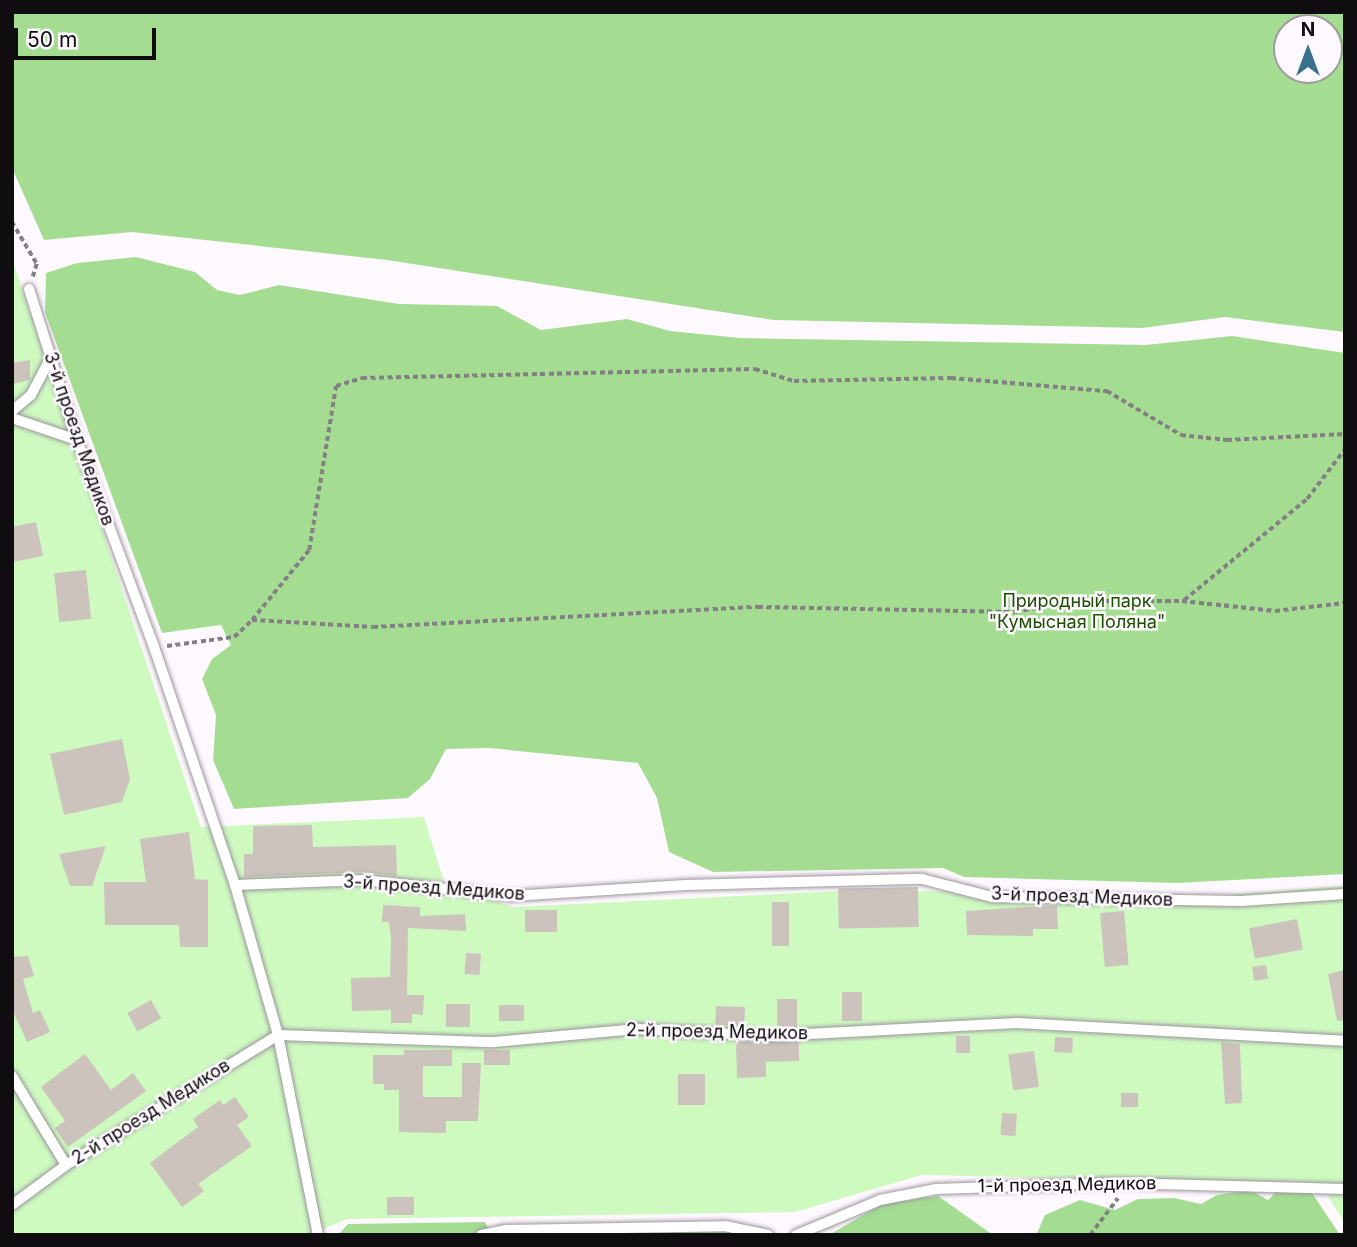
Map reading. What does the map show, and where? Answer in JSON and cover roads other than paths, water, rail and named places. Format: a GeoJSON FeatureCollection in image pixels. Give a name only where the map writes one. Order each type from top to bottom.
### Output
{"type":"FeatureCollection","features":[{"type":"Feature","properties":{"kind":"lane","name":"3-й проезд Медиков"},"geometry":{"type":"LineString","coordinates":[[29,289],[77,440],[155,647],[235,885],[363,880],[511,896],[685,885],[922,879],[992,897],[1241,901],[1345,894]]}},
{"type":"Feature","properties":{"kind":"lane"},"geometry":{"type":"LineString","coordinates":[[12,411],[31,396],[50,359]]}},
{"type":"Feature","properties":{"kind":"lane"},"geometry":{"type":"LineString","coordinates":[[12,418],[77,440]]}},
{"type":"Feature","properties":{"kind":"lane"},"geometry":{"type":"LineString","coordinates":[[235,885],[278,1035],[318,1235]]}},
{"type":"Feature","properties":{"kind":"lane","name":"2-й проезд Медиков"},"geometry":{"type":"LineString","coordinates":[[12,1205],[66,1165],[278,1035],[494,1042],[638,1029],[770,1036],[1017,1023],[1345,1041]]}},
{"type":"Feature","properties":{"kind":"lane"},"geometry":{"type":"LineString","coordinates":[[12,1076],[66,1165]]}},
{"type":"Feature","properties":{"kind":"lane","name":"1-й проезд Медиков"},"geometry":{"type":"LineString","coordinates":[[796,1235],[880,1200],[936,1189],[1120,1183],[1345,1189]]}},
{"type":"Feature","properties":{"kind":"lane"},"geometry":{"type":"LineString","coordinates":[[481,1235],[506,1230],[725,1226],[768,1235]]}},
{"type":"Feature","properties":{"kind":"park label","name":"Природный парк \"Кумысная Поляна\""},"geometry":{"type":"Point","coordinates":[1077,612]}}]}
